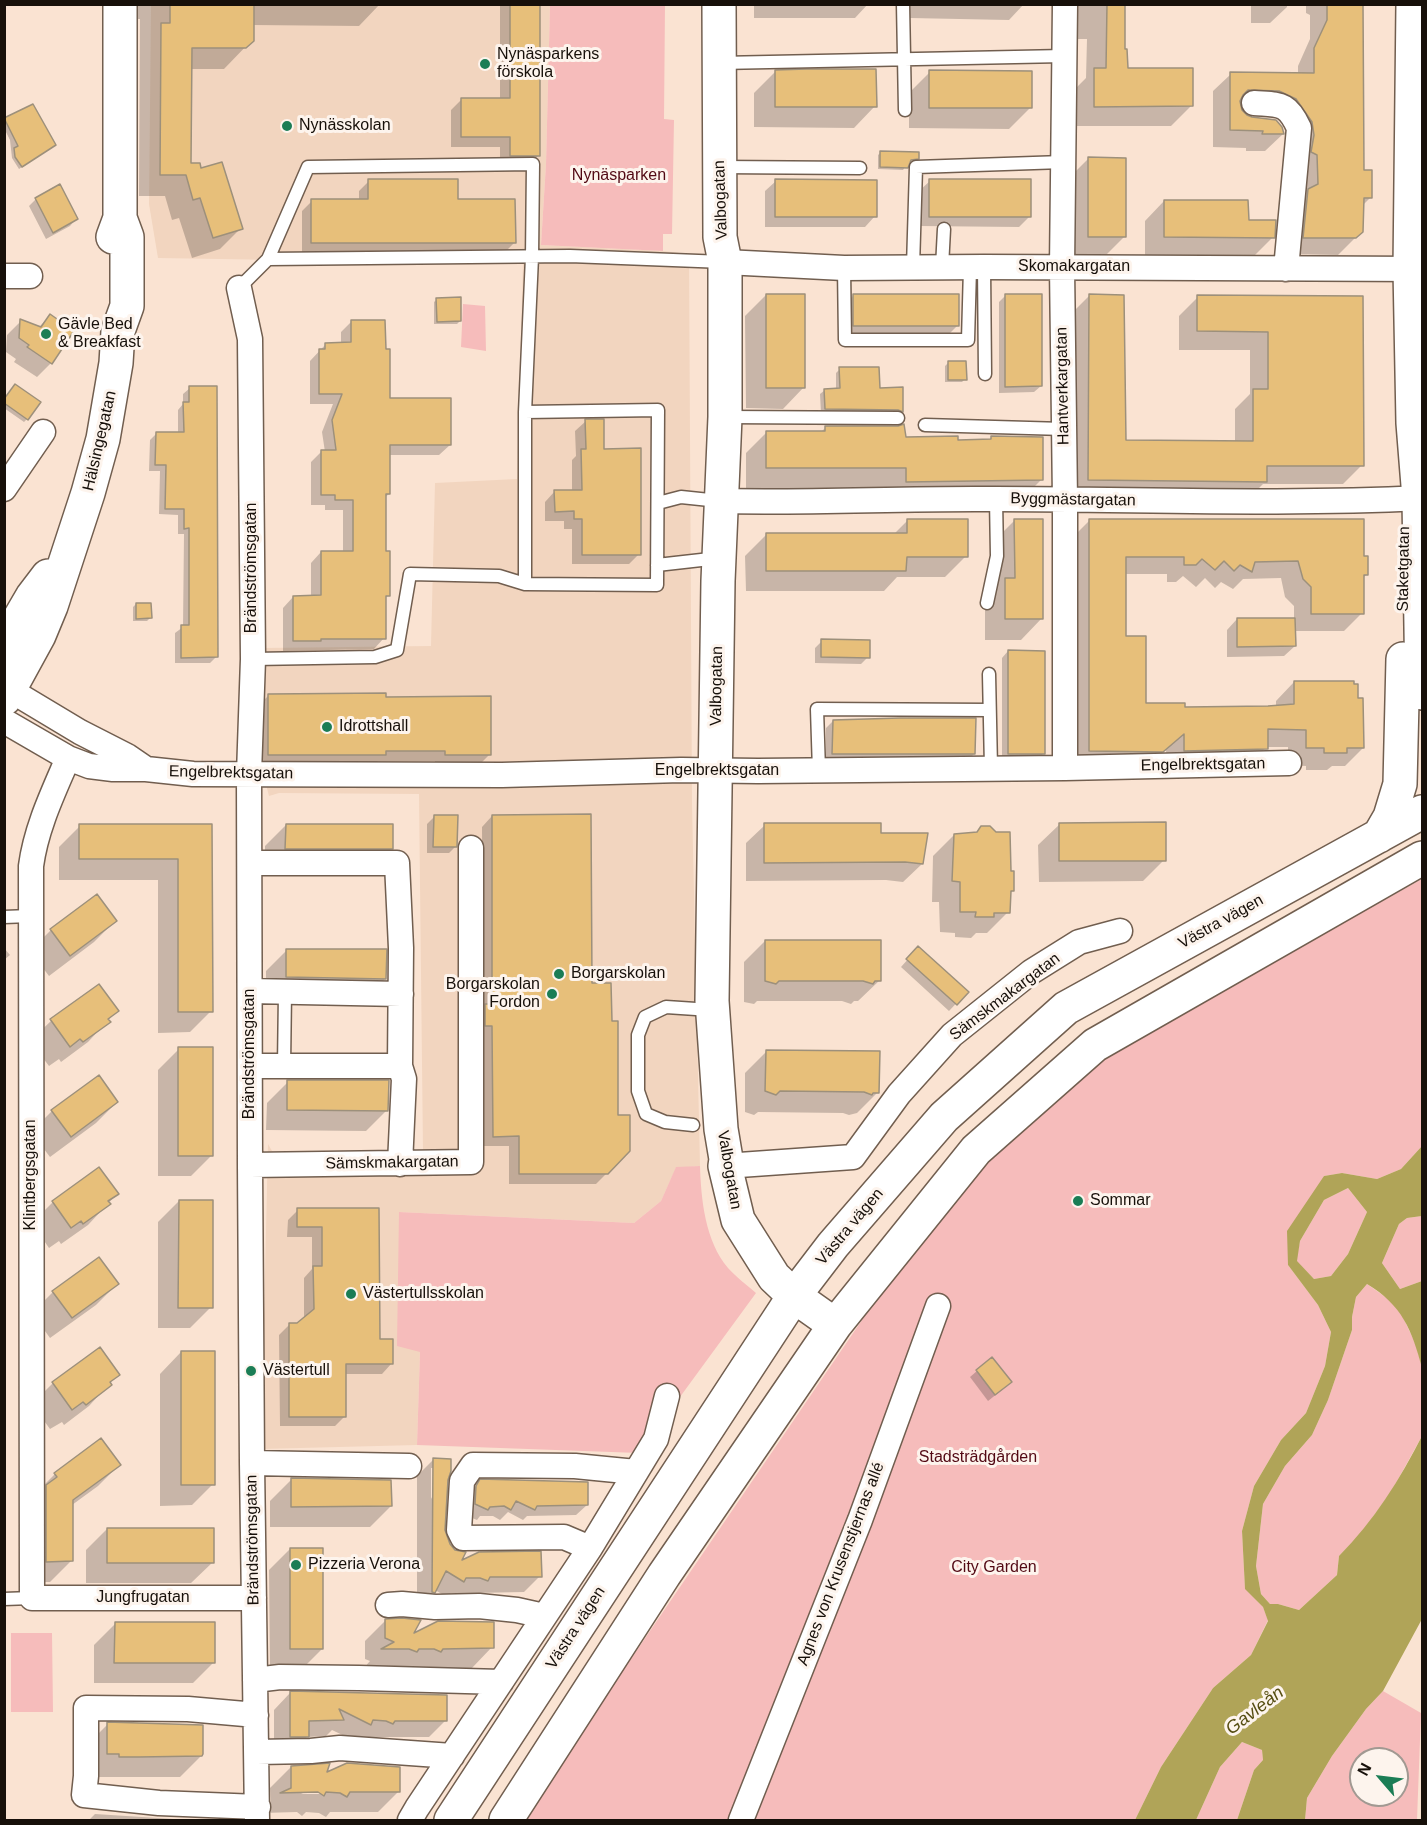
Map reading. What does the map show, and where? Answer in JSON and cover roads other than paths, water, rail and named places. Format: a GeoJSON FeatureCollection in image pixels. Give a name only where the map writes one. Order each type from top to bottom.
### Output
{"type":"FeatureCollection","features":[{"type":"Feature","properties":{"kind":"main road","name":"Hälsingegatan"},"geometry":{"type":"LineString","coordinates":[[6,700],[47,616],[70,549],[103,439],[116,363],[118,331],[111,305],[113,237],[120,218],[120,4]]}},
{"type":"Feature","properties":{"kind":"main road","name":"Valbogatan"},"geometry":{"type":"LineString","coordinates":[[719,4],[720,237],[725,262],[725,417],[719,558],[712,1010],[721,1129],[725,1166],[738,1220],[774,1276],[794,1296],[835,1325]]}},
{"type":"Feature","properties":{"kind":"main road","name":"Staketgatan"},"geometry":{"type":"LineString","coordinates":[[1413,4],[1416,269],[1412,704],[1415,765],[1422,779]]}},
{"type":"Feature","properties":{"kind":"main road","name":"Hälsingegatan"},"geometry":{"type":"LineString","coordinates":[[4,645],[32,597],[70,549]]}},
{"type":"Feature","properties":{"kind":"main road","name":"Staketgatan"},"geometry":{"type":"LineString","coordinates":[[1379,836],[1390,817],[1400,784],[1412,704]]}},
{"type":"Feature","properties":{"kind":"main road","name":"Västra vägen"},"geometry":{"type":"LineString","coordinates":[[451,1821],[794,1296],[833,1245],[944,1117],[1066,1008],[1422,812]]}},
{"type":"Feature","properties":{"kind":"main road"},"geometry":{"type":"LineString","coordinates":[[506,1821],[664,1575],[835,1325],[976,1150],[1095,1045],[1422,858]]}},
{"type":"Feature","properties":{"kind":"street","name":"Hantverkargatan"},"geometry":{"type":"LineString","coordinates":[[1065,4],[1062,267],[1065,768]]}},
{"type":"Feature","properties":{"kind":"street"},"geometry":{"type":"LineString","coordinates":[[1254,103],[1279,105],[1292,112],[1299,128],[1286,269]]}},
{"type":"Feature","properties":{"kind":"street","name":"Skomakargatan"},"geometry":{"type":"LineString","coordinates":[[725,262],[844,268],[1416,269]]}},
{"type":"Feature","properties":{"kind":"street"},"geometry":{"type":"LineString","coordinates":[[4,276],[30,276]]}},
{"type":"Feature","properties":{"kind":"street","name":"Brändströmsgatan"},"geometry":{"type":"LineString","coordinates":[[239,288],[250,339],[253,659],[249,774],[250,1165],[258,1814]]}},
{"type":"Feature","properties":{"kind":"street"},"geometry":{"type":"LineString","coordinates":[[4,489],[43,432]]}},
{"type":"Feature","properties":{"kind":"street","name":"Byggmästargatan"},"geometry":{"type":"LineString","coordinates":[[723,501],[996,499],[1370,501],[1415,498]]}},
{"type":"Feature","properties":{"kind":"street","name":"Engelbrektsgatan"},"geometry":{"type":"LineString","coordinates":[[6,700],[68,758],[89,765],[113,769],[146,769],[193,774],[502,775],[1289,763]]}},
{"type":"Feature","properties":{"kind":"street","name":"Engelbrektsgatan"},"geometry":{"type":"LineString","coordinates":[[6,700],[80,732],[128,756],[146,769]]}},
{"type":"Feature","properties":{"kind":"street","name":"Klintbergsgatan"},"geometry":{"type":"LineString","coordinates":[[32,1598],[30,916],[33,850],[68,758]]}},
{"type":"Feature","properties":{"kind":"street","name":"Sämskmakargatan"},"geometry":{"type":"LineString","coordinates":[[250,1165],[471,1162],[471,848]]}},
{"type":"Feature","properties":{"kind":"street"},"geometry":{"type":"LineString","coordinates":[[250,863],[397,863],[401,948],[400,1066],[404,1079],[400,1164]]}},
{"type":"Feature","properties":{"kind":"street","name":"Sämskmakargatan"},"geometry":{"type":"LineString","coordinates":[[725,1166],[853,1157],[899,1094],[952,1035],[1031,972],[1079,942],[1120,931]]}},
{"type":"Feature","properties":{"kind":"street"},"geometry":{"type":"LineString","coordinates":[[250,991],[401,994]]}},
{"type":"Feature","properties":{"kind":"street"},"geometry":{"type":"LineString","coordinates":[[250,1066],[400,1066]]}},
{"type":"Feature","properties":{"kind":"street","name":"Agnes von Krusenstjernas allé"},"geometry":{"type":"LineString","coordinates":[[741,1821],[860,1520],[938,1306]]}},
{"type":"Feature","properties":{"kind":"street","name":"Västra vägen"},"geometry":{"type":"LineString","coordinates":[[411,1821],[590,1548],[636,1473],[656,1439],[667,1395]]}},
{"type":"Feature","properties":{"kind":"street"},"geometry":{"type":"LineString","coordinates":[[252,1464],[409,1466]]}},
{"type":"Feature","properties":{"kind":"street"},"geometry":{"type":"LineString","coordinates":[[590,1548],[564,1537],[463,1538],[459,1530],[462,1481],[473,1465],[575,1466],[636,1473]]}},
{"type":"Feature","properties":{"kind":"street","name":"Jungfrugatan"},"geometry":{"type":"LineString","coordinates":[[32,1598],[254,1598]]}},
{"type":"Feature","properties":{"kind":"street"},"geometry":{"type":"LineString","coordinates":[[388,1605],[479,1606],[517,1610],[544,1616]]}},
{"type":"Feature","properties":{"kind":"street"},"geometry":{"type":"LineString","coordinates":[[255,1680],[280,1677],[501,1682]]}},
{"type":"Feature","properties":{"kind":"street"},"geometry":{"type":"LineString","coordinates":[[256,1715],[188,1709],[86,1707],[84,1795],[214,1813],[258,1814]]}},
{"type":"Feature","properties":{"kind":"street"},"geometry":{"type":"LineString","coordinates":[[257,1752],[340,1748],[452,1756]]}},
{"type":"Feature","properties":{"kind":"lane"},"geometry":{"type":"LineString","coordinates":[[903,4],[904,110]]}},
{"type":"Feature","properties":{"kind":"lane"},"geometry":{"type":"LineString","coordinates":[[719,63],[1064,56]]}},
{"type":"Feature","properties":{"kind":"lane"},"geometry":{"type":"LineString","coordinates":[[913,267],[916,167],[1063,162]]}},
{"type":"Feature","properties":{"kind":"lane"},"geometry":{"type":"LineString","coordinates":[[239,288],[268,259],[308,167],[533,164],[532,257],[525,412],[525,584]]}},
{"type":"Feature","properties":{"kind":"lane"},"geometry":{"type":"LineString","coordinates":[[719,166],[860,168]]}},
{"type":"Feature","properties":{"kind":"lane"},"geometry":{"type":"LineString","coordinates":[[942,267],[944,229]]}},
{"type":"Feature","properties":{"kind":"lane"},"geometry":{"type":"LineString","coordinates":[[268,259],[532,257],[725,262]]}},
{"type":"Feature","properties":{"kind":"lane"},"geometry":{"type":"LineString","coordinates":[[844,268],[844,340],[968,340],[977,268]]}},
{"type":"Feature","properties":{"kind":"lane"},"geometry":{"type":"LineString","coordinates":[[977,268],[985,374]]}},
{"type":"Feature","properties":{"kind":"lane"},"geometry":{"type":"LineString","coordinates":[[253,659],[375,657],[397,650],[410,574],[499,576],[525,584],[657,585],[658,410],[525,412]]}},
{"type":"Feature","properties":{"kind":"lane"},"geometry":{"type":"LineString","coordinates":[[725,417],[898,418]]}},
{"type":"Feature","properties":{"kind":"lane"},"geometry":{"type":"LineString","coordinates":[[925,425],[1064,429]]}},
{"type":"Feature","properties":{"kind":"lane"},"geometry":{"type":"LineString","coordinates":[[658,503],[681,497],[723,501]]}},
{"type":"Feature","properties":{"kind":"lane"},"geometry":{"type":"LineString","coordinates":[[987,603],[997,556],[996,499]]}},
{"type":"Feature","properties":{"kind":"lane"},"geometry":{"type":"LineString","coordinates":[[657,565],[719,558]]}},
{"type":"Feature","properties":{"kind":"lane"},"geometry":{"type":"LineString","coordinates":[[989,674],[991,768]]}},
{"type":"Feature","properties":{"kind":"lane"},"geometry":{"type":"LineString","coordinates":[[819,771],[817,709],[989,710]]}},
{"type":"Feature","properties":{"kind":"lane"},"geometry":{"type":"LineString","coordinates":[[4,917],[30,916]]}},
{"type":"Feature","properties":{"kind":"lane"},"geometry":{"type":"LineString","coordinates":[[284,1066],[285,992]]}},
{"type":"Feature","properties":{"kind":"lane"},"geometry":{"type":"LineString","coordinates":[[693,1125],[665,1122],[646,1114],[638,1091],[638,1035],[645,1017],[666,1007],[712,1010]]}},
{"type":"Feature","properties":{"kind":"lane"},"geometry":{"type":"LineString","coordinates":[[4,1599],[32,1598]]}},
{"type":"Feature","properties":{"kind":"water","name":"Gavleån"},"geometry":{"type":"Polygon","coordinates":[[[1422,1146],[1422,1216],[1407,1218],[1399,1224],[1382,1263],[1400,1289],[1422,1281],[1422,1368],[1404,1320],[1389,1301],[1367,1284],[1356,1297],[1352,1330],[1328,1400],[1312,1435],[1285,1466],[1263,1504],[1256,1566],[1261,1594],[1270,1604],[1299,1610],[1337,1575],[1339,1556],[1364,1529],[1385,1499],[1422,1436],[1422,1619],[1383,1691],[1366,1709],[1332,1756],[1307,1798],[1305,1820],[1237,1820],[1254,1770],[1263,1760],[1262,1750],[1242,1742],[1220,1767],[1196,1820],[1135,1820],[1161,1767],[1213,1688],[1251,1655],[1268,1621],[1263,1607],[1245,1589],[1242,1531],[1254,1486],[1281,1440],[1306,1413],[1325,1366],[1331,1332],[1318,1305],[1288,1265],[1287,1231],[1324,1176],[1342,1173],[1377,1179],[1401,1169],[1422,1146]],[[1348,1188],[1324,1200],[1300,1241],[1297,1261],[1314,1279],[1331,1276],[1348,1254],[1367,1212],[1348,1188]]]}},
{"type":"Feature","properties":{"kind":"place","name":"Nynäsparkens förskola"},"geometry":{"type":"Point","coordinates":[485,64]}},
{"type":"Feature","properties":{"kind":"place","name":"Nynässkolan"},"geometry":{"type":"Point","coordinates":[287,126]}},
{"type":"Feature","properties":{"kind":"place","name":"Gävle Bed & Breakfast"},"geometry":{"type":"Point","coordinates":[46,334]}},
{"type":"Feature","properties":{"kind":"place","name":"Idrottshall"},"geometry":{"type":"Point","coordinates":[327,727]}},
{"type":"Feature","properties":{"kind":"place","name":"Borgarskolan"},"geometry":{"type":"Point","coordinates":[559,974]}},
{"type":"Feature","properties":{"kind":"place","name":"Borgarskolan Fordon"},"geometry":{"type":"Point","coordinates":[552,994]}},
{"type":"Feature","properties":{"kind":"place","name":"Sommar"},"geometry":{"type":"Point","coordinates":[1078,1201]}},
{"type":"Feature","properties":{"kind":"place","name":"Västertullsskolan"},"geometry":{"type":"Point","coordinates":[351,1294]}},
{"type":"Feature","properties":{"kind":"place","name":"Västertull"},"geometry":{"type":"Point","coordinates":[251,1371]}},
{"type":"Feature","properties":{"kind":"place","name":"Pizzeria Verona"},"geometry":{"type":"Point","coordinates":[296,1565]}},
{"type":"Feature","properties":{"kind":"park label","name":"Nynäsparken"},"geometry":{"type":"Point","coordinates":[619,176]}},
{"type":"Feature","properties":{"kind":"park label","name":"Stadsträdgården"},"geometry":{"type":"Point","coordinates":[978,1458]}},
{"type":"Feature","properties":{"kind":"park label","name":"City Garden"},"geometry":{"type":"Point","coordinates":[994,1568]}}]}
